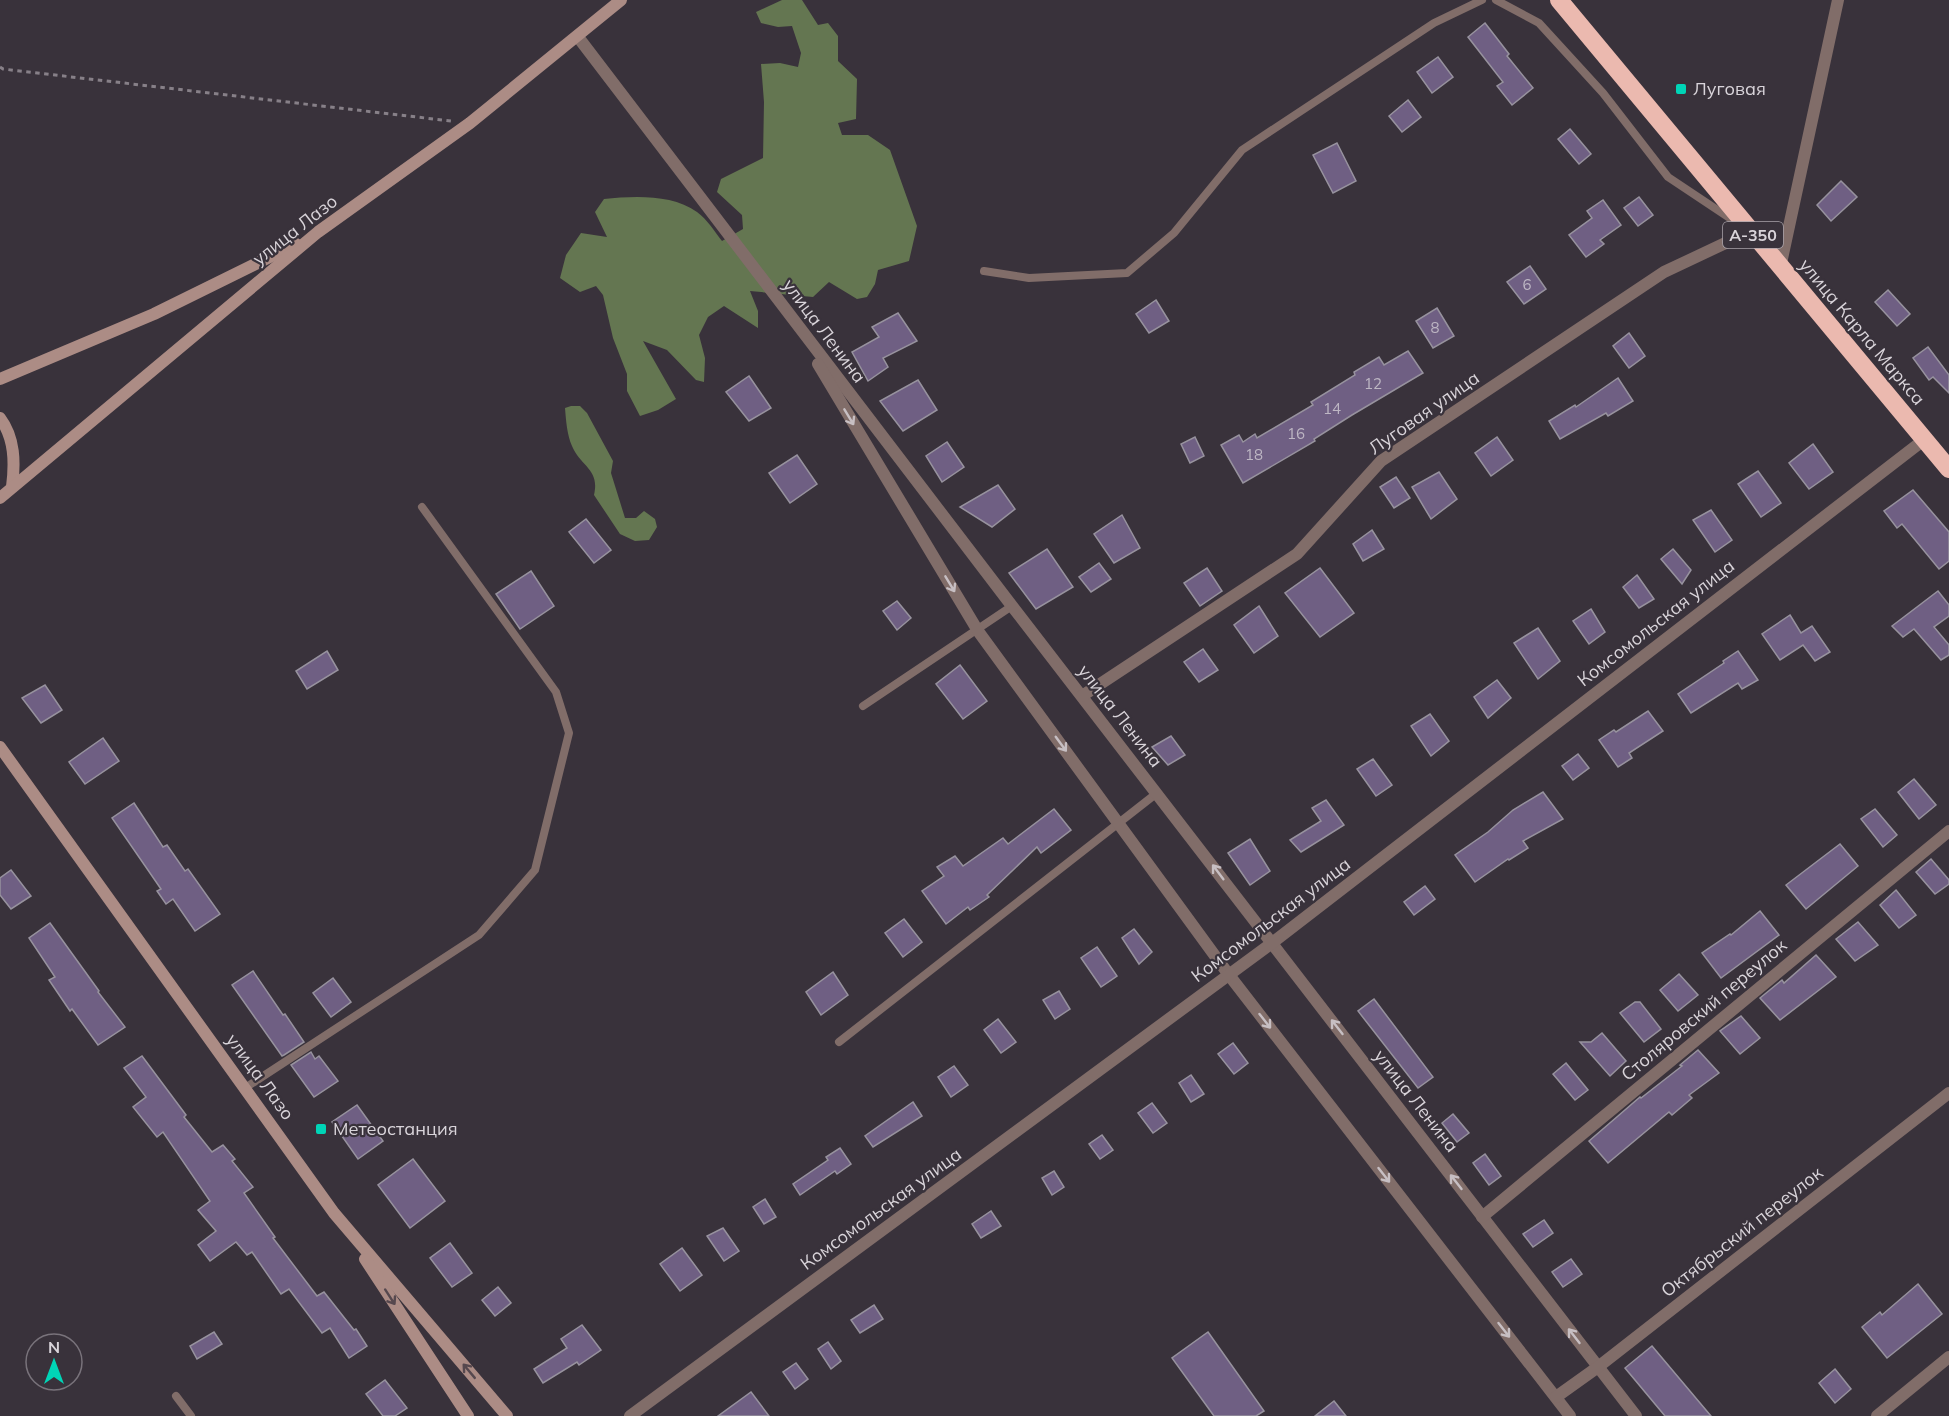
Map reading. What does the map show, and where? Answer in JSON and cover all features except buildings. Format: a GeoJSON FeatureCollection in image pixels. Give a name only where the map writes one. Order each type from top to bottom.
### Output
{"type":"FeatureCollection","features":[{"type":"Feature","properties":{"kind":"highway","name":"улица Карла Маркса"},"geometry":{"type":"LineString","coordinates":[[1559,0],[1949,469]]}},
{"type":"Feature","properties":{"kind":"street","name":"улица Лазо"},"geometry":{"type":"LineString","coordinates":[[0,498],[318,232],[470,123],[621,0]]}},
{"type":"Feature","properties":{"kind":"street"},"geometry":{"type":"LineString","coordinates":[[1780,268],[1838,0]]}},
{"type":"Feature","properties":{"kind":"street","name":"улица Ленина"},"geometry":{"type":"LineString","coordinates":[[578,37],[787,313],[1636,1416]]}},
{"type":"Feature","properties":{"kind":"street","name":"Луговая улица"},"geometry":{"type":"LineString","coordinates":[[1082,696],[1297,554],[1380,461],[1664,272],[1751,231]]}},
{"type":"Feature","properties":{"kind":"street"},"geometry":{"type":"LineString","coordinates":[[0,379],[154,315],[318,232]]}},
{"type":"Feature","properties":{"kind":"street"},"geometry":{"type":"LineString","coordinates":[[787,313],[978,631],[1229,975],[1570,1416]]}},
{"type":"Feature","properties":{"kind":"street"},"geometry":{"type":"LineString","coordinates":[[0,418],[9,433],[13,450],[15,464],[12,487]]}},
{"type":"Feature","properties":{"kind":"street","name":"Комсомольская улица"},"geometry":{"type":"LineString","coordinates":[[630,1416],[1272,943],[1924,439]]}},
{"type":"Feature","properties":{"kind":"street","name":"улица Лазо"},"geometry":{"type":"LineString","coordinates":[[0,747],[334,1213],[507,1416]]}},
{"type":"Feature","properties":{"kind":"street","name":"Столяровский переулок"},"geometry":{"type":"LineString","coordinates":[[1482,1217],[1949,831]]}},
{"type":"Feature","properties":{"kind":"street","name":"Октябрьский переулок"},"geometry":{"type":"LineString","coordinates":[[1556,1397],[1598,1367],[1949,1093]]}},
{"type":"Feature","properties":{"kind":"street"},"geometry":{"type":"LineString","coordinates":[[334,1213],[468,1416]]}},
{"type":"Feature","properties":{"kind":"street"},"geometry":{"type":"LineString","coordinates":[[1877,1416],[1949,1358]]}},
{"type":"Feature","properties":{"kind":"lane"},"geometry":{"type":"LineString","coordinates":[[984,271],[1029,278],[1127,273],[1174,233],[1242,150],[1434,23],[1482,0]]}},
{"type":"Feature","properties":{"kind":"lane"},"geometry":{"type":"LineString","coordinates":[[1496,0],[1539,23],[1603,93],[1668,177],[1751,231]]}},
{"type":"Feature","properties":{"kind":"lane"},"geometry":{"type":"LineString","coordinates":[[245,1088],[479,934],[535,870],[569,733],[556,692],[422,507]]}},
{"type":"Feature","properties":{"kind":"lane"},"geometry":{"type":"LineString","coordinates":[[863,706],[978,631],[1012,606]]}},
{"type":"Feature","properties":{"kind":"lane"},"geometry":{"type":"LineString","coordinates":[[839,1042],[1157,793]]}},
{"type":"Feature","properties":{"kind":"lane"},"geometry":{"type":"LineString","coordinates":[[176,1396],[191,1416]]}},
{"type":"Feature","properties":{"kind":"path"},"geometry":{"type":"LineString","coordinates":[[0,67],[470,123]]}},
{"type":"Feature","properties":{"kind":"green space"},"geometry":{"type":"Polygon","coordinates":[[[782,0],[802,0],[818,25],[828,23],[838,36],[838,61],[857,79],[856,119],[838,123],[842,135],[868,135],[890,150],[917,226],[909,261],[878,270],[875,284],[867,297],[857,299],[829,282],[813,297],[750,291],[758,311],[758,328],[724,306],[708,317],[699,335],[705,358],[704,382],[696,380],[667,350],[643,341],[676,399],[658,410],[640,416],[627,391],[627,374],[613,338],[603,295],[596,286],[580,292],[560,278],[566,255],[581,233],[607,237],[595,212],[604,199],[640,197],[676,202],[701,215],[722,241],[743,229],[742,215],[717,192],[721,179],[763,158],[764,102],[761,64],[780,63],[798,67],[801,53],[792,26],[778,27],[761,23],[756,12],[782,0]]]}},
{"type":"Feature","properties":{"kind":"green space"},"geometry":{"type":"Polygon","coordinates":[[[580,406],[587,413],[613,461],[611,473],[625,518],[636,518],[644,511],[655,519],[657,527],[649,540],[635,541],[620,534],[594,495],[595,486],[592,474],[576,453],[569,437],[565,408],[580,406]]]}},
{"type":"Feature","properties":{"kind":"place","name":"Луговая"},"geometry":{"type":"Point","coordinates":[1681,89]}},
{"type":"Feature","properties":{"kind":"place","name":"Метеостанция"},"geometry":{"type":"Point","coordinates":[321,1129]}}]}
